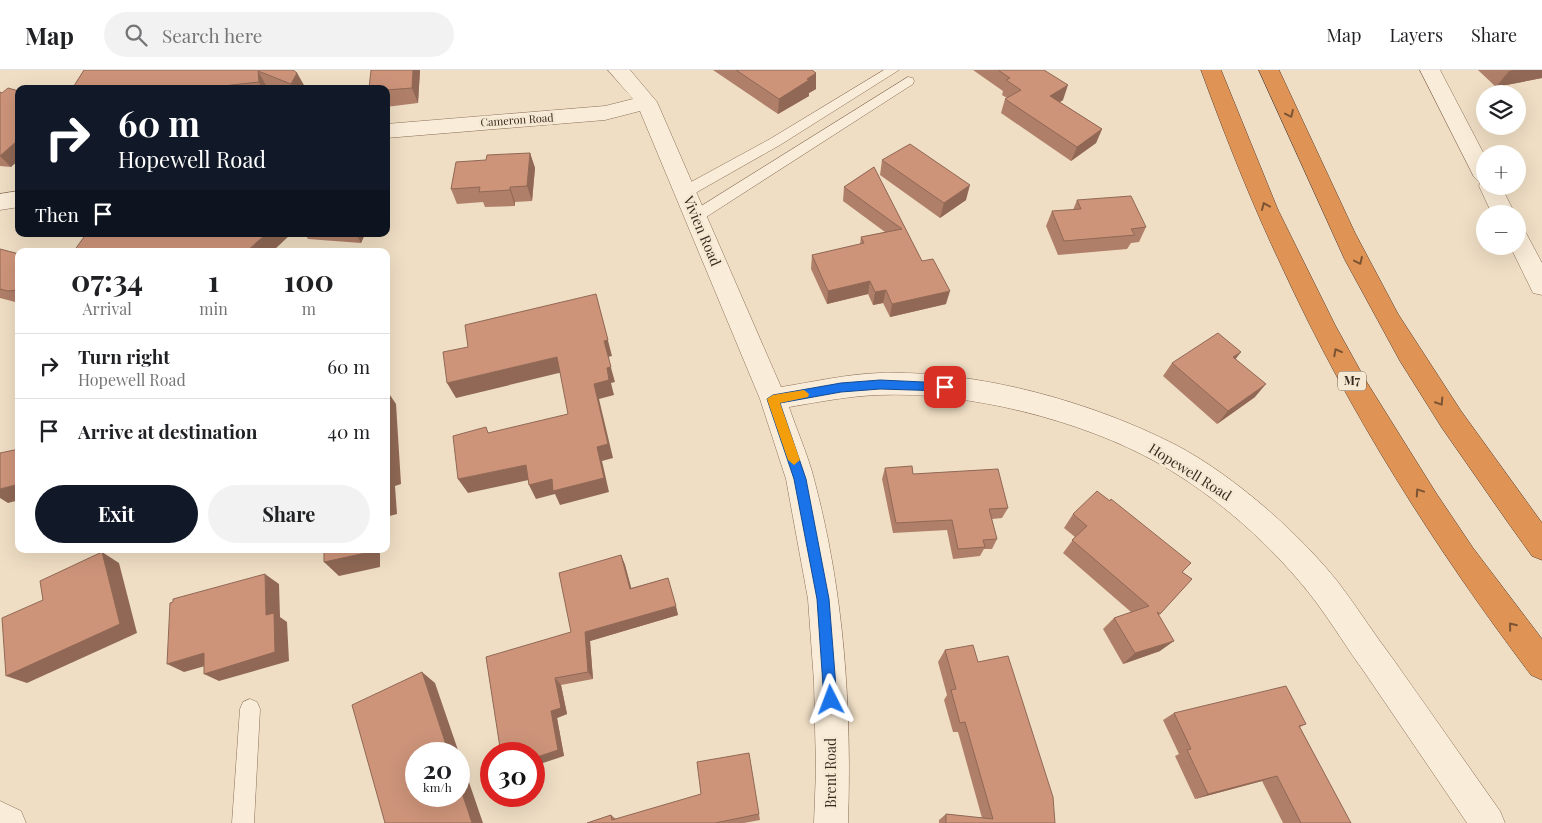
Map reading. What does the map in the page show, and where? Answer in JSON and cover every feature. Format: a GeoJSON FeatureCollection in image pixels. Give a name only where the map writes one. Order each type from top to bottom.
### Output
{"type":"FeatureCollection","features":[{"type":"Feature","properties":{"kind":"highway","name":"M7"},"geometry":{"type":"LineString","coordinates":[[1211,70],[1266,210],[1314,310],[1360,396],[1414,485],[1490,599],[1542,664]]}},
{"type":"Feature","properties":{"kind":"highway"},"geometry":{"type":"LineString","coordinates":[[1269,70],[1370,286],[1419,369],[1464,438],[1542,546]]}},
{"type":"Feature","properties":{"kind":"street","name":"Vivien Road"},"geometry":{"type":"LineString","coordinates":[[618,70],[631,82],[647,102],[773,399]]}},
{"type":"Feature","properties":{"kind":"street"},"geometry":{"type":"LineString","coordinates":[[1430,70],[1476,159]]}},
{"type":"Feature","properties":{"kind":"street","name":"Cameron Road"},"geometry":{"type":"LineString","coordinates":[[390,131],[605,113],[647,102]]}},
{"type":"Feature","properties":{"kind":"street"},"geometry":{"type":"LineString","coordinates":[[0,202],[15,200]]}},
{"type":"Feature","properties":{"kind":"street"},"geometry":{"type":"LineString","coordinates":[[1526,255],[1542,286]]}},
{"type":"Feature","properties":{"kind":"street","name":"Hopewell Road"},"geometry":{"type":"LineString","coordinates":[[773,399],[880,384],[926,385],[976,391],[1039,405],[1102,425],[1166,454],[1227,493],[1280,541],[1326,591],[1488,823]]}},
{"type":"Feature","properties":{"kind":"street","name":"Brent Road"},"geometry":{"type":"LineString","coordinates":[[773,399],[800,479],[823,599],[830,692],[833,770],[831,823]]}},
{"type":"Feature","properties":{"kind":"street"},"geometry":{"type":"LineString","coordinates":[[0,818],[9,823]]}},
{"type":"Feature","properties":{"kind":"lane"},"geometry":{"type":"LineString","coordinates":[[685,192],[775,142],[893,70]]}},
{"type":"Feature","properties":{"kind":"lane"},"geometry":{"type":"LineString","coordinates":[[695,216],[908,81]]}},
{"type":"Feature","properties":{"kind":"lane"},"geometry":{"type":"LineString","coordinates":[[243,823],[250,709]]}},
{"type":"Feature","properties":{"kind":"building"},"geometry":{"type":"Polygon","coordinates":[[[84,70],[293,70],[297,73],[291,84],[258,71],[259,82],[232,85],[75,85],[84,70]]]}},
{"type":"Feature","properties":{"kind":"building"},"geometry":{"type":"Polygon","coordinates":[[[371,70],[413,70],[412,88],[390,90],[390,85],[369,85],[371,70]]]}},
{"type":"Feature","properties":{"kind":"building"},"geometry":{"type":"Polygon","coordinates":[[[736,70],[812,70],[816,73],[807,79],[809,80],[779,99],[736,70]]]}},
{"type":"Feature","properties":{"kind":"building"},"geometry":{"type":"Polygon","coordinates":[[[998,70],[1044,70],[1068,85],[1050,96],[1102,129],[1077,147],[1005,99],[1021,90],[1006,80],[1010,78],[998,70]]]}},
{"type":"Feature","properties":{"kind":"building"},"geometry":{"type":"Polygon","coordinates":[[[8,88],[15,90],[15,143],[0,156],[0,92],[2,93],[8,88]]]}},
{"type":"Feature","properties":{"kind":"building"},"geometry":{"type":"Polygon","coordinates":[[[910,144],[970,185],[944,203],[882,160],[910,144]]]}},
{"type":"Feature","properties":{"kind":"building"},"geometry":{"type":"Polygon","coordinates":[[[530,153],[527,186],[510,187],[510,190],[479,192],[480,187],[451,189],[456,162],[486,160],[487,155],[530,153]]]}},
{"type":"Feature","properties":{"kind":"building"},"geometry":{"type":"Polygon","coordinates":[[[874,167],[922,261],[933,259],[950,291],[892,304],[886,290],[875,292],[870,281],[828,291],[812,255],[864,243],[861,237],[902,229],[844,187],[874,167]]]}},
{"type":"Feature","properties":{"kind":"building"},"geometry":{"type":"Polygon","coordinates":[[[1131,196],[1146,227],[1131,229],[1135,235],[1064,241],[1052,211],[1081,209],[1077,200],[1131,196]]]}},
{"type":"Feature","properties":{"kind":"building"},"geometry":{"type":"Polygon","coordinates":[[[84,237],[263,237],[250,248],[76,248],[84,237]]]}},
{"type":"Feature","properties":{"kind":"building"},"geometry":{"type":"Polygon","coordinates":[[[0,249],[15,253],[15,290],[0,289],[0,249]]]}},
{"type":"Feature","properties":{"kind":"building"},"geometry":{"type":"Polygon","coordinates":[[[596,294],[608,340],[604,341],[611,367],[607,368],[609,380],[594,384],[608,444],[597,447],[604,478],[553,491],[552,479],[529,485],[526,465],[458,479],[453,436],[486,427],[488,433],[568,414],[557,357],[447,383],[443,352],[468,347],[465,325],[596,294]]]}},
{"type":"Feature","properties":{"kind":"building"},"geometry":{"type":"Polygon","coordinates":[[[1218,333],[1241,352],[1233,357],[1266,384],[1228,411],[1172,363],[1218,333]]]}},
{"type":"Feature","properties":{"kind":"building"},"geometry":{"type":"Polygon","coordinates":[[[15,450],[15,485],[0,489],[0,453],[15,450]]]}},
{"type":"Feature","properties":{"kind":"building"},"geometry":{"type":"Polygon","coordinates":[[[912,466],[913,474],[998,469],[1008,508],[989,509],[997,539],[983,540],[985,547],[958,549],[952,520],[896,523],[885,468],[912,466]]]}},
{"type":"Feature","properties":{"kind":"building"},"geometry":{"type":"Polygon","coordinates":[[[1097,491],[1110,501],[1111,499],[1191,563],[1182,572],[1192,579],[1160,614],[1157,612],[1174,641],[1135,653],[1114,618],[1149,606],[1072,540],[1087,526],[1073,514],[1097,491]]]}},
{"type":"Feature","properties":{"kind":"building"},"geometry":{"type":"Polygon","coordinates":[[[102,553],[120,624],[6,676],[2,618],[43,600],[40,581],[102,553]]]}},
{"type":"Feature","properties":{"kind":"building"},"geometry":{"type":"Polygon","coordinates":[[[324,553],[366,553],[324,562],[324,553]]]}},
{"type":"Feature","properties":{"kind":"building"},"geometry":{"type":"Polygon","coordinates":[[[621,555],[630,589],[668,578],[676,606],[585,632],[588,672],[555,678],[561,708],[551,711],[558,750],[545,754],[545,742],[499,742],[486,657],[571,632],[559,573],[621,555]]]}},
{"type":"Feature","properties":{"kind":"building"},"geometry":{"type":"Polygon","coordinates":[[[265,574],[266,615],[274,613],[275,652],[204,674],[204,653],[167,664],[170,603],[173,602],[173,599],[265,574]]]}},
{"type":"Feature","properties":{"kind":"building"},"geometry":{"type":"Polygon","coordinates":[[[973,645],[978,662],[1008,656],[1053,797],[1055,823],[946,823],[946,814],[993,819],[965,722],[960,723],[951,690],[956,689],[945,650],[973,645]]]}},
{"type":"Feature","properties":{"kind":"building"},"geometry":{"type":"Polygon","coordinates":[[[422,672],[445,742],[405,742],[405,807],[467,807],[472,823],[385,823],[352,705],[422,672]]]}},
{"type":"Feature","properties":{"kind":"building"},"geometry":{"type":"Polygon","coordinates":[[[1286,686],[1306,724],[1299,726],[1351,823],[1301,823],[1277,776],[1208,794],[1187,750],[1191,749],[1174,713],[1286,686]]]}},
{"type":"Feature","properties":{"kind":"building"},"geometry":{"type":"Polygon","coordinates":[[[749,753],[759,814],[715,823],[587,823],[611,815],[612,820],[701,794],[697,762],[749,753]]]}},
{"type":"Feature","properties":{"kind":"slow traffic"},"geometry":{"type":"LineString","coordinates":[[794,460],[773,399],[804,394]]}},
{"type":"Feature","properties":{"kind":"route"},"geometry":{"type":"LineString","coordinates":[[831,700],[823,599],[800,479],[773,399],[880,384],[945,387]]}}]}
